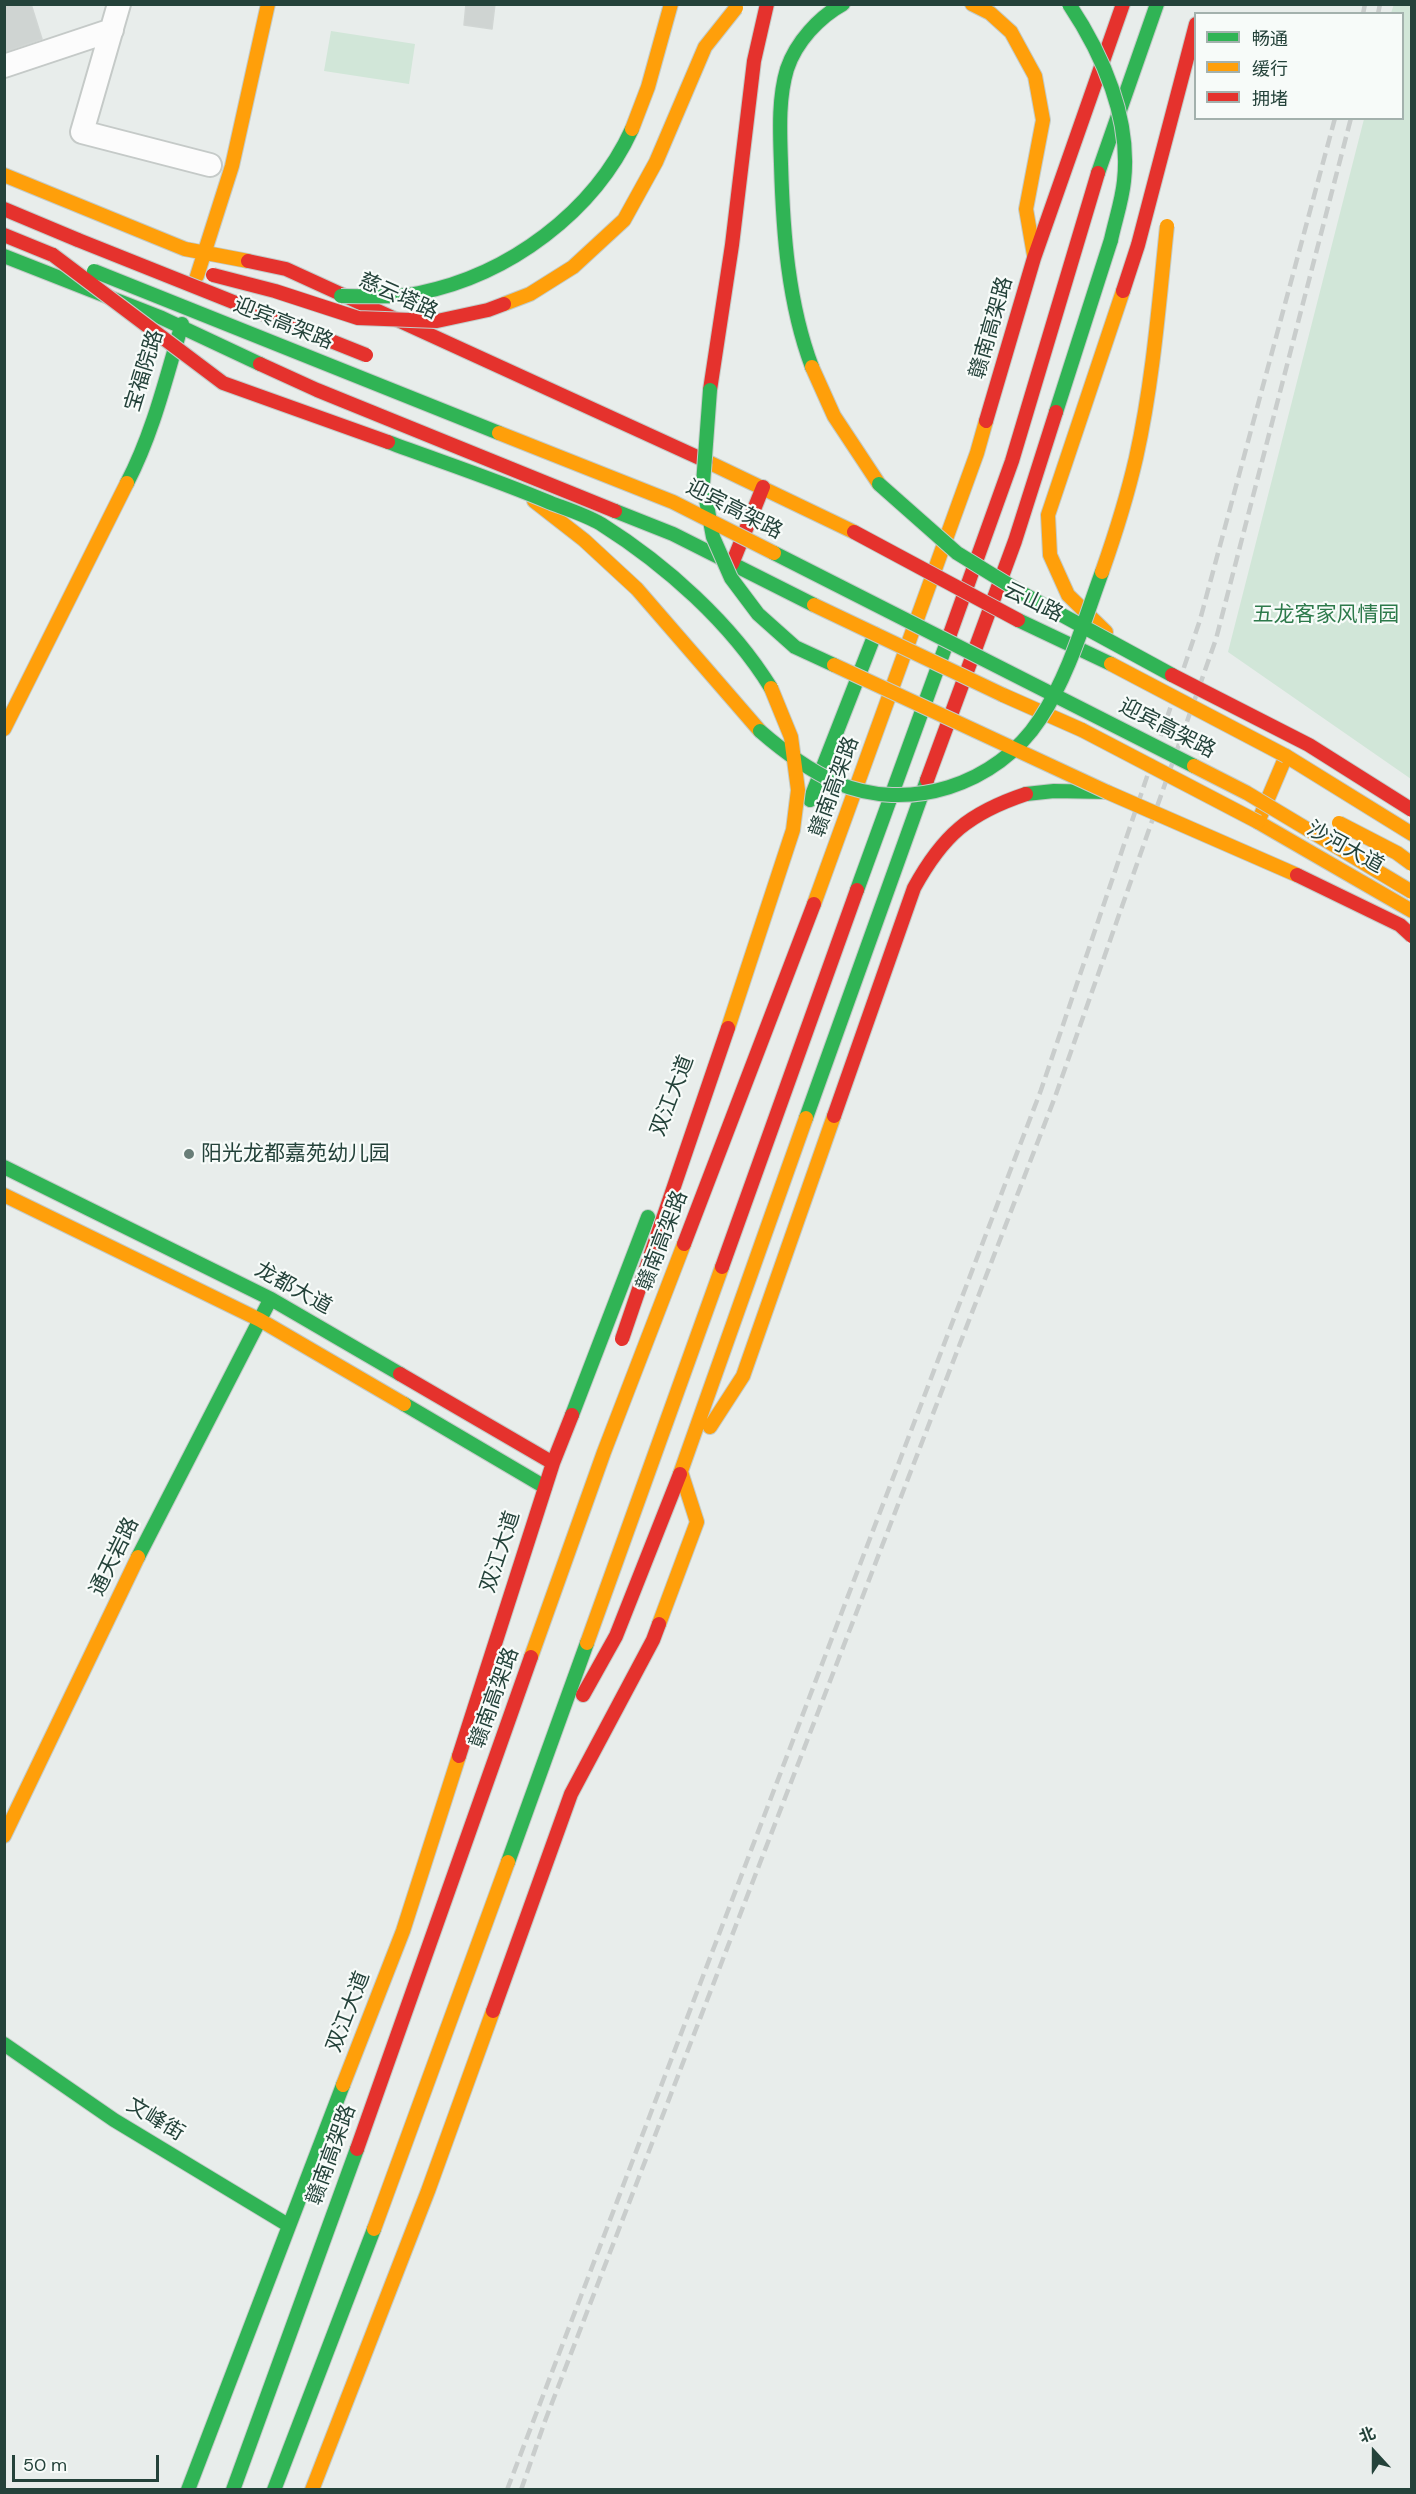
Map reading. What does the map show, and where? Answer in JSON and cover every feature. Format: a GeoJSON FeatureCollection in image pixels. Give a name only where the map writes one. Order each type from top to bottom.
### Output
{"type":"FeatureCollection","features":[{"type":"Feature","properties":{"kind":"main road","name":"宝福院路"},"geometry":{"type":"LineString","coordinates":[[4,729],[138,462],[162,393],[237,144],[268,4]]}},
{"type":"Feature","properties":{"kind":"main road"},"geometry":{"type":"LineString","coordinates":[[275,291],[384,296],[426,291],[478,274],[519,254],[555,229],[584,201],[616,160],[639,115],[671,4]]}},
{"type":"Feature","properties":{"kind":"main road"},"geometry":{"type":"LineString","coordinates":[[78,240],[275,291],[358,318],[437,321],[488,310],[530,294],[564,272],[624,220],[656,162],[705,48],[739,4]]}},
{"type":"Feature","properties":{"kind":"main road"},"geometry":{"type":"LineString","coordinates":[[767,4],[761,20],[752,77],[728,289],[710,390],[704,484],[713,537],[730,578],[758,614],[795,648],[1107,792],[1318,884],[1400,926],[1412,936]]}},
{"type":"Feature","properties":{"kind":"main road"},"geometry":{"type":"LineString","coordinates":[[843,4],[831,9],[808,33],[788,67],[779,115],[783,237],[794,306],[822,390],[843,433],[879,484],[957,553],[1027,596],[1309,745],[1412,810]]}},
{"type":"Feature","properties":{"kind":"main road"},"geometry":{"type":"LineString","coordinates":[[972,4],[990,14],[1011,33],[1035,76],[1043,120],[1026,209],[1034,258]]}},
{"type":"Feature","properties":{"kind":"main road"},"geometry":{"type":"LineString","coordinates":[[541,1766],[616,1636],[681,1472],[865,950],[1015,541],[1111,240],[1124,180],[1122,133],[1113,91],[1092,42],[1069,4]]}},
{"type":"Feature","properties":{"kind":"main road","name":"赣南高架路"},"geometry":{"type":"LineString","coordinates":[[233,2490],[276,2376],[604,1452],[807,924],[977,453],[1034,258],[1123,4]]}},
{"type":"Feature","properties":{"kind":"main road"},"geometry":{"type":"LineString","coordinates":[[274,2490],[394,2178],[1012,461],[1097,175],[1157,4]]}},
{"type":"Feature","properties":{"kind":"main road"},"geometry":{"type":"LineString","coordinates":[[1122,648],[1068,595],[1050,555],[1048,515],[1138,245],[1194,32]]}},
{"type":"Feature","properties":{"kind":"main road"},"geometry":{"type":"LineString","coordinates":[[1182,134],[1194,65]]}},
{"type":"Feature","properties":{"kind":"main road","name":"慈云塔路"},"geometry":{"type":"LineString","coordinates":[[4,175],[183,254],[205,254],[285,269],[763,487]]}},
{"type":"Feature","properties":{"kind":"main road","name":"迎宾高架路"},"geometry":{"type":"LineString","coordinates":[[4,209],[378,360]]}},
{"type":"Feature","properties":{"kind":"main road"},"geometry":{"type":"LineString","coordinates":[[518,489],[584,540],[638,589],[760,731],[786,754],[829,779],[871,795],[907,796],[941,791],[978,776],[1001,762],[1031,732],[1049,704],[1094,592],[1128,490],[1146,404],[1169,214]]}},
{"type":"Feature","properties":{"kind":"main road","name":"迎宾高架路"},"geometry":{"type":"LineString","coordinates":[[4,235],[673,502],[1247,794],[1412,892]]}},
{"type":"Feature","properties":{"kind":"main road","name":"宝福院路"},"geometry":{"type":"LineString","coordinates":[[153,348],[183,254]]}},
{"type":"Feature","properties":{"kind":"main road"},"geometry":{"type":"LineString","coordinates":[[53,255],[223,383],[518,489],[600,523],[657,565],[718,617],[754,660],[776,695],[792,737],[798,790],[793,830],[621,1344]]}},
{"type":"Feature","properties":{"kind":"main road"},"geometry":{"type":"LineString","coordinates":[[4,256],[162,318],[316,390],[674,534],[874,634]]}},
{"type":"Feature","properties":{"kind":"main road"},"geometry":{"type":"LineString","coordinates":[[732,564],[763,487]]}},
{"type":"Feature","properties":{"kind":"main road","name":"云山路"},"geometry":{"type":"LineString","coordinates":[[763,487],[854,532],[1018,620],[1112,664],[1286,756]]}},
{"type":"Feature","properties":{"kind":"main road","name":"迎宾高架路"},"geometry":{"type":"LineString","coordinates":[[692,489],[766,527]]}},
{"type":"Feature","properties":{"kind":"main road"},"geometry":{"type":"LineString","coordinates":[[913,603],[997,646]]}},
{"type":"Feature","properties":{"kind":"main road","name":"沙河大道"},"geometry":{"type":"LineString","coordinates":[[874,634],[1082,730],[1257,822],[1412,911]]}},
{"type":"Feature","properties":{"kind":"main road","name":"双江大道"},"geometry":{"type":"LineString","coordinates":[[188,2490],[288,2225],[404,1931],[544,1487],[874,634]]}},
{"type":"Feature","properties":{"kind":"main road"},"geometry":{"type":"LineString","coordinates":[[1050,674],[1071,685]]}},
{"type":"Feature","properties":{"kind":"main road"},"geometry":{"type":"LineString","coordinates":[[1257,822],[1286,756],[1412,834]]}},
{"type":"Feature","properties":{"kind":"main road"},"geometry":{"type":"LineString","coordinates":[[1260,783],[1281,793]]}},
{"type":"Feature","properties":{"kind":"main road"},"geometry":{"type":"LineString","coordinates":[[681,1472],[743,1376],[914,888],[929,860],[948,837],[973,814],[1000,803],[1036,792],[1107,792]]}},
{"type":"Feature","properties":{"kind":"main road"},"geometry":{"type":"LineString","coordinates":[[1323,815],[1397,853],[1412,864]]}},
{"type":"Feature","properties":{"kind":"main road","name":"龙都大道"},"geometry":{"type":"LineString","coordinates":[[4,1167],[271,1299],[553,1463]]}},
{"type":"Feature","properties":{"kind":"main road","name":"龙都大道"},"geometry":{"type":"LineString","coordinates":[[4,1195],[260,1320],[544,1487]]}},
{"type":"Feature","properties":{"kind":"main road","name":"通天岩路"},"geometry":{"type":"LineString","coordinates":[[4,1836],[144,1544],[271,1299]]}},
{"type":"Feature","properties":{"kind":"main road"},"geometry":{"type":"LineString","coordinates":[[604,1452],[615,1384]]}},
{"type":"Feature","properties":{"kind":"main road"},"geometry":{"type":"LineString","coordinates":[[312,2490],[428,2191],[571,1794],[652,1640],[697,1522],[681,1472]]}},
{"type":"Feature","properties":{"kind":"main road","name":"文峰街"},"geometry":{"type":"LineString","coordinates":[[4,2044],[114,2120],[288,2225]]}},
{"type":"Feature","properties":{"kind":"main road"},"geometry":{"type":"LineString","coordinates":[[247,2410],[276,2376]]}},
{"type":"Feature","properties":{"kind":"main road"},"geometry":{"type":"LineString","coordinates":[[314,2388],[314,2422]]}},
{"type":"Feature","properties":{"kind":"main road"},"geometry":{"type":"LineString","coordinates":[[306,2468],[315,2445]]}},
{"type":"Feature","properties":{"kind":"street"},"geometry":{"type":"LineString","coordinates":[[119,4],[82,132],[210,165]]}},
{"type":"Feature","properties":{"kind":"street"},"geometry":{"type":"LineString","coordinates":[[4,66],[112,30]]}},
{"type":"Feature","properties":{"kind":"green space","name":"五龙客家风情园"},"geometry":{"type":"Polygon","coordinates":[[[1394,4],[1412,5],[1411,779],[1228,652],[1364,120],[1404,120],[1404,12],[1391,12],[1394,4]]]}},
{"type":"Feature","properties":{"kind":"green space"},"geometry":{"type":"Polygon","coordinates":[[[331,31],[415,44],[409,84],[324,71],[331,31]]]}},
{"type":"Feature","properties":{"kind":"building"},"geometry":{"type":"Polygon","coordinates":[[[4,4],[31,4],[42,39],[4,52],[4,4]]]}},
{"type":"Feature","properties":{"kind":"building"},"geometry":{"type":"Polygon","coordinates":[[[466,4],[495,4],[492,29],[464,25],[466,4]]]}},
{"type":"Feature","properties":{"kind":"railway"},"geometry":{"type":"LineString","coordinates":[[1363,12],[1365,4]]}},
{"type":"Feature","properties":{"kind":"railway"},"geometry":{"type":"LineString","coordinates":[[1378,12],[1380,4]]}},
{"type":"Feature","properties":{"kind":"railway"},"geometry":{"type":"LineString","coordinates":[[507,2490],[1041,1090],[1200,620],[1334,120]]}},
{"type":"Feature","properties":{"kind":"railway"},"geometry":{"type":"LineString","coordinates":[[521,2490],[545,2421],[1055,1097],[1216,639],[1350,120]]}},
{"type":"Feature","properties":{"kind":"traffic: fast"},"geometry":{"type":"LineString","coordinates":[[812,367],[797,318],[785,242],[781,104],[784,80],[796,49],[817,23],[843,4]]}},
{"type":"Feature","properties":{"kind":"traffic: fast"},"geometry":{"type":"LineString","coordinates":[[1069,4],[1093,44],[1119,111],[1125,158],[1124,181],[1111,240]]}},
{"type":"Feature","properties":{"kind":"traffic: fast"},"geometry":{"type":"LineString","coordinates":[[1098,173],[1157,4]]}},
{"type":"Feature","properties":{"kind":"traffic: fast"},"geometry":{"type":"LineString","coordinates":[[341,296],[390,296],[419,293],[452,284],[516,255],[572,213],[616,159],[632,129]]}},
{"type":"Feature","properties":{"kind":"traffic: fast"},"geometry":{"type":"LineString","coordinates":[[1056,412],[1111,240]]}},
{"type":"Feature","properties":{"kind":"traffic: fast"},"geometry":{"type":"LineString","coordinates":[[4,256],[162,318],[260,364]]}},
{"type":"Feature","properties":{"kind":"traffic: fast"},"geometry":{"type":"LineString","coordinates":[[94,271],[499,433]]}},
{"type":"Feature","properties":{"kind":"traffic: fast"},"geometry":{"type":"LineString","coordinates":[[127,483],[152,425],[182,324]]}},
{"type":"Feature","properties":{"kind":"traffic: fast"},"geometry":{"type":"LineString","coordinates":[[710,390],[703,484],[713,537],[731,578],[758,614],[795,647],[834,665]]}},
{"type":"Feature","properties":{"kind":"traffic: fast"},"geometry":{"type":"LineString","coordinates":[[388,442],[583,515],[601,524],[673,577],[717,618],[755,664],[771,688]]}},
{"type":"Feature","properties":{"kind":"traffic: fast"},"geometry":{"type":"LineString","coordinates":[[879,484],[957,553],[1027,596],[1172,675]]}},
{"type":"Feature","properties":{"kind":"traffic: fast"},"geometry":{"type":"LineString","coordinates":[[615,511],[673,534],[814,605]]}},
{"type":"Feature","properties":{"kind":"traffic: fast"},"geometry":{"type":"LineString","coordinates":[[774,553],[1194,766]]}},
{"type":"Feature","properties":{"kind":"traffic: fast"},"geometry":{"type":"LineString","coordinates":[[760,731],[815,771],[835,782],[863,791],[892,795],[921,794],[949,787],[975,776],[1000,761],[1022,742],[1040,719],[1068,666],[1102,572]]}},
{"type":"Feature","properties":{"kind":"traffic: fast"},"geometry":{"type":"LineString","coordinates":[[1018,620],[1111,664]]}},
{"type":"Feature","properties":{"kind":"traffic: fast"},"geometry":{"type":"LineString","coordinates":[[810,800],[875,634]]}},
{"type":"Feature","properties":{"kind":"traffic: fast"},"geometry":{"type":"LineString","coordinates":[[857,890],[950,634]]}},
{"type":"Feature","properties":{"kind":"traffic: fast"},"geometry":{"type":"LineString","coordinates":[[806,1118],[927,780]]}},
{"type":"Feature","properties":{"kind":"traffic: fast"},"geometry":{"type":"LineString","coordinates":[[1026,794],[1054,791],[1107,792]]}},
{"type":"Feature","properties":{"kind":"traffic: fast"},"geometry":{"type":"LineString","coordinates":[[4,1167],[271,1299],[400,1374]]}},
{"type":"Feature","properties":{"kind":"traffic: fast"},"geometry":{"type":"LineString","coordinates":[[572,1415],[648,1217]]}},
{"type":"Feature","properties":{"kind":"traffic: fast"},"geometry":{"type":"LineString","coordinates":[[138,1557],[269,1302]]}},
{"type":"Feature","properties":{"kind":"traffic: fast"},"geometry":{"type":"LineString","coordinates":[[404,1404],[545,1487]]}},
{"type":"Feature","properties":{"kind":"traffic: fast"},"geometry":{"type":"LineString","coordinates":[[508,1862],[587,1643]]}},
{"type":"Feature","properties":{"kind":"traffic: fast"},"geometry":{"type":"LineString","coordinates":[[4,2044],[114,2120],[288,2225]]}},
{"type":"Feature","properties":{"kind":"traffic: fast"},"geometry":{"type":"LineString","coordinates":[[188,2490],[343,2085]]}},
{"type":"Feature","properties":{"kind":"traffic: fast"},"geometry":{"type":"LineString","coordinates":[[233,2490],[357,2149]]}},
{"type":"Feature","properties":{"kind":"traffic: fast"},"geometry":{"type":"LineString","coordinates":[[274,2490],[374,2229]]}},
{"type":"Feature","properties":{"kind":"traffic: slow"},"geometry":{"type":"LineString","coordinates":[[197,276],[232,166],[268,4]]}},
{"type":"Feature","properties":{"kind":"traffic: slow"},"geometry":{"type":"LineString","coordinates":[[632,129],[648,87],[671,4]]}},
{"type":"Feature","properties":{"kind":"traffic: slow"},"geometry":{"type":"LineString","coordinates":[[972,4],[990,13],[1011,32],[1035,76],[1043,120],[1026,209],[1034,255]]}},
{"type":"Feature","properties":{"kind":"traffic: slow"},"geometry":{"type":"LineString","coordinates":[[504,304],[530,294],[573,267],[624,220],[656,162],[705,47],[736,8]]}},
{"type":"Feature","properties":{"kind":"traffic: slow"},"geometry":{"type":"LineString","coordinates":[[4,175],[185,249],[248,261]]}},
{"type":"Feature","properties":{"kind":"traffic: slow"},"geometry":{"type":"LineString","coordinates":[[1102,572],[1125,501],[1142,429],[1155,342],[1167,226]]}},
{"type":"Feature","properties":{"kind":"traffic: slow"},"geometry":{"type":"LineString","coordinates":[[1106,632],[1068,595],[1050,555],[1048,515],[1123,291]]}},
{"type":"Feature","properties":{"kind":"traffic: slow"},"geometry":{"type":"LineString","coordinates":[[812,367],[834,416],[879,484]]}},
{"type":"Feature","properties":{"kind":"traffic: slow"},"geometry":{"type":"LineString","coordinates":[[814,904],[977,453],[986,421]]}},
{"type":"Feature","properties":{"kind":"traffic: slow"},"geometry":{"type":"LineString","coordinates":[[499,433],[673,502],[774,553]]}},
{"type":"Feature","properties":{"kind":"traffic: slow"},"geometry":{"type":"LineString","coordinates":[[706,461],[854,532]]}},
{"type":"Feature","properties":{"kind":"traffic: slow"},"geometry":{"type":"LineString","coordinates":[[4,729],[127,483]]}},
{"type":"Feature","properties":{"kind":"traffic: slow"},"geometry":{"type":"LineString","coordinates":[[534,501],[584,540],[637,589],[760,731]]}},
{"type":"Feature","properties":{"kind":"traffic: slow"},"geometry":{"type":"LineString","coordinates":[[814,605],[1003,695]]}},
{"type":"Feature","properties":{"kind":"traffic: slow"},"geometry":{"type":"LineString","coordinates":[[1111,664],[1286,756]]}},
{"type":"Feature","properties":{"kind":"traffic: slow"},"geometry":{"type":"LineString","coordinates":[[834,665],[1107,792],[1297,875]]}},
{"type":"Feature","properties":{"kind":"traffic: slow"},"geometry":{"type":"LineString","coordinates":[[728,1028],[793,830],[798,790],[791,737],[771,688]]}},
{"type":"Feature","properties":{"kind":"traffic: slow"},"geometry":{"type":"LineString","coordinates":[[1003,695],[1082,730]]}},
{"type":"Feature","properties":{"kind":"traffic: slow"},"geometry":{"type":"LineString","coordinates":[[1082,730],[1258,822]]}},
{"type":"Feature","properties":{"kind":"traffic: slow"},"geometry":{"type":"LineString","coordinates":[[1412,834],[1286,756],[1258,822],[1412,911]]}},
{"type":"Feature","properties":{"kind":"traffic: slow"},"geometry":{"type":"LineString","coordinates":[[1194,766],[1247,793],[1412,892]]}},
{"type":"Feature","properties":{"kind":"traffic: slow"},"geometry":{"type":"LineString","coordinates":[[1339,823],[1397,853],[1412,864]]}},
{"type":"Feature","properties":{"kind":"traffic: slow"},"geometry":{"type":"LineString","coordinates":[[710,1427],[743,1376],[834,1116]]}},
{"type":"Feature","properties":{"kind":"traffic: slow"},"geometry":{"type":"LineString","coordinates":[[680,1474],[806,1118]]}},
{"type":"Feature","properties":{"kind":"traffic: slow"},"geometry":{"type":"LineString","coordinates":[[4,1195],[260,1320],[404,1404]]}},
{"type":"Feature","properties":{"kind":"traffic: slow"},"geometry":{"type":"LineString","coordinates":[[531,1657],[604,1452],[684,1244]]}},
{"type":"Feature","properties":{"kind":"traffic: slow"},"geometry":{"type":"LineString","coordinates":[[587,1643],[722,1267]]}},
{"type":"Feature","properties":{"kind":"traffic: slow"},"geometry":{"type":"LineString","coordinates":[[659,1624],[697,1522],[681,1472]]}},
{"type":"Feature","properties":{"kind":"traffic: slow"},"geometry":{"type":"LineString","coordinates":[[4,1836],[138,1557]]}},
{"type":"Feature","properties":{"kind":"traffic: slow"},"geometry":{"type":"LineString","coordinates":[[343,2085],[403,1931],[459,1756]]}},
{"type":"Feature","properties":{"kind":"traffic: slow"},"geometry":{"type":"LineString","coordinates":[[374,2229],[508,1862]]}},
{"type":"Feature","properties":{"kind":"traffic: slow"},"geometry":{"type":"LineString","coordinates":[[312,2490],[428,2191],[493,2011]]}},
{"type":"Feature","properties":{"kind":"traffic: jam"},"geometry":{"type":"LineString","coordinates":[[710,390],[732,245],[754,61],[767,4]]}},
{"type":"Feature","properties":{"kind":"traffic: jam"},"geometry":{"type":"LineString","coordinates":[[986,421],[1034,258],[1123,4]]}},
{"type":"Feature","properties":{"kind":"traffic: jam"},"geometry":{"type":"LineString","coordinates":[[1123,291],[1138,245],[1194,32]]}},
{"type":"Feature","properties":{"kind":"traffic: jam"},"geometry":{"type":"LineString","coordinates":[[950,634],[1012,461],[1098,173]]}},
{"type":"Feature","properties":{"kind":"traffic: jam"},"geometry":{"type":"LineString","coordinates":[[4,209],[78,240]]}},
{"type":"Feature","properties":{"kind":"traffic: jam"},"geometry":{"type":"LineString","coordinates":[[4,235],[53,255]]}},
{"type":"Feature","properties":{"kind":"traffic: jam"},"geometry":{"type":"LineString","coordinates":[[78,240],[366,355]]}},
{"type":"Feature","properties":{"kind":"traffic: jam"},"geometry":{"type":"LineString","coordinates":[[53,255],[223,383],[388,442]]}},
{"type":"Feature","properties":{"kind":"traffic: jam"},"geometry":{"type":"LineString","coordinates":[[248,261],[286,269],[706,461]]}},
{"type":"Feature","properties":{"kind":"traffic: jam"},"geometry":{"type":"LineString","coordinates":[[213,275],[275,291],[358,318],[437,321],[488,310],[504,304]]}},
{"type":"Feature","properties":{"kind":"traffic: jam"},"geometry":{"type":"LineString","coordinates":[[260,364],[317,390],[615,511]]}},
{"type":"Feature","properties":{"kind":"traffic: jam"},"geometry":{"type":"LineString","coordinates":[[927,780],[1015,541],[1056,412]]}},
{"type":"Feature","properties":{"kind":"traffic: jam"},"geometry":{"type":"LineString","coordinates":[[732,564],[763,487]]}},
{"type":"Feature","properties":{"kind":"traffic: jam"},"geometry":{"type":"LineString","coordinates":[[854,532],[1018,620]]}},
{"type":"Feature","properties":{"kind":"traffic: jam"},"geometry":{"type":"LineString","coordinates":[[1172,675],[1309,745],[1412,810]]}},
{"type":"Feature","properties":{"kind":"traffic: jam"},"geometry":{"type":"LineString","coordinates":[[834,1116],[914,888],[936,854],[960,828],[989,809],[1026,794]]}},
{"type":"Feature","properties":{"kind":"traffic: jam"},"geometry":{"type":"LineString","coordinates":[[1297,875],[1400,925],[1412,936]]}},
{"type":"Feature","properties":{"kind":"traffic: jam"},"geometry":{"type":"LineString","coordinates":[[722,1267],[857,890]]}},
{"type":"Feature","properties":{"kind":"traffic: jam"},"geometry":{"type":"LineString","coordinates":[[684,1244],[814,904]]}},
{"type":"Feature","properties":{"kind":"traffic: jam"},"geometry":{"type":"LineString","coordinates":[[622,1339],[728,1028]]}},
{"type":"Feature","properties":{"kind":"traffic: jam"},"geometry":{"type":"LineString","coordinates":[[400,1374],[553,1463]]}},
{"type":"Feature","properties":{"kind":"traffic: jam"},"geometry":{"type":"LineString","coordinates":[[459,1756],[553,1463],[572,1415]]}},
{"type":"Feature","properties":{"kind":"traffic: jam"},"geometry":{"type":"LineString","coordinates":[[583,1695],[616,1636],[680,1474]]}},
{"type":"Feature","properties":{"kind":"traffic: jam"},"geometry":{"type":"LineString","coordinates":[[493,2011],[571,1794],[653,1640],[659,1624]]}},
{"type":"Feature","properties":{"kind":"traffic: jam"},"geometry":{"type":"LineString","coordinates":[[357,2149],[531,1657]]}},
{"type":"Feature","properties":{"kind":"place","name":"阳光龙都嘉苑幼儿园"},"geometry":{"type":"Point","coordinates":[189,1154]}}]}
